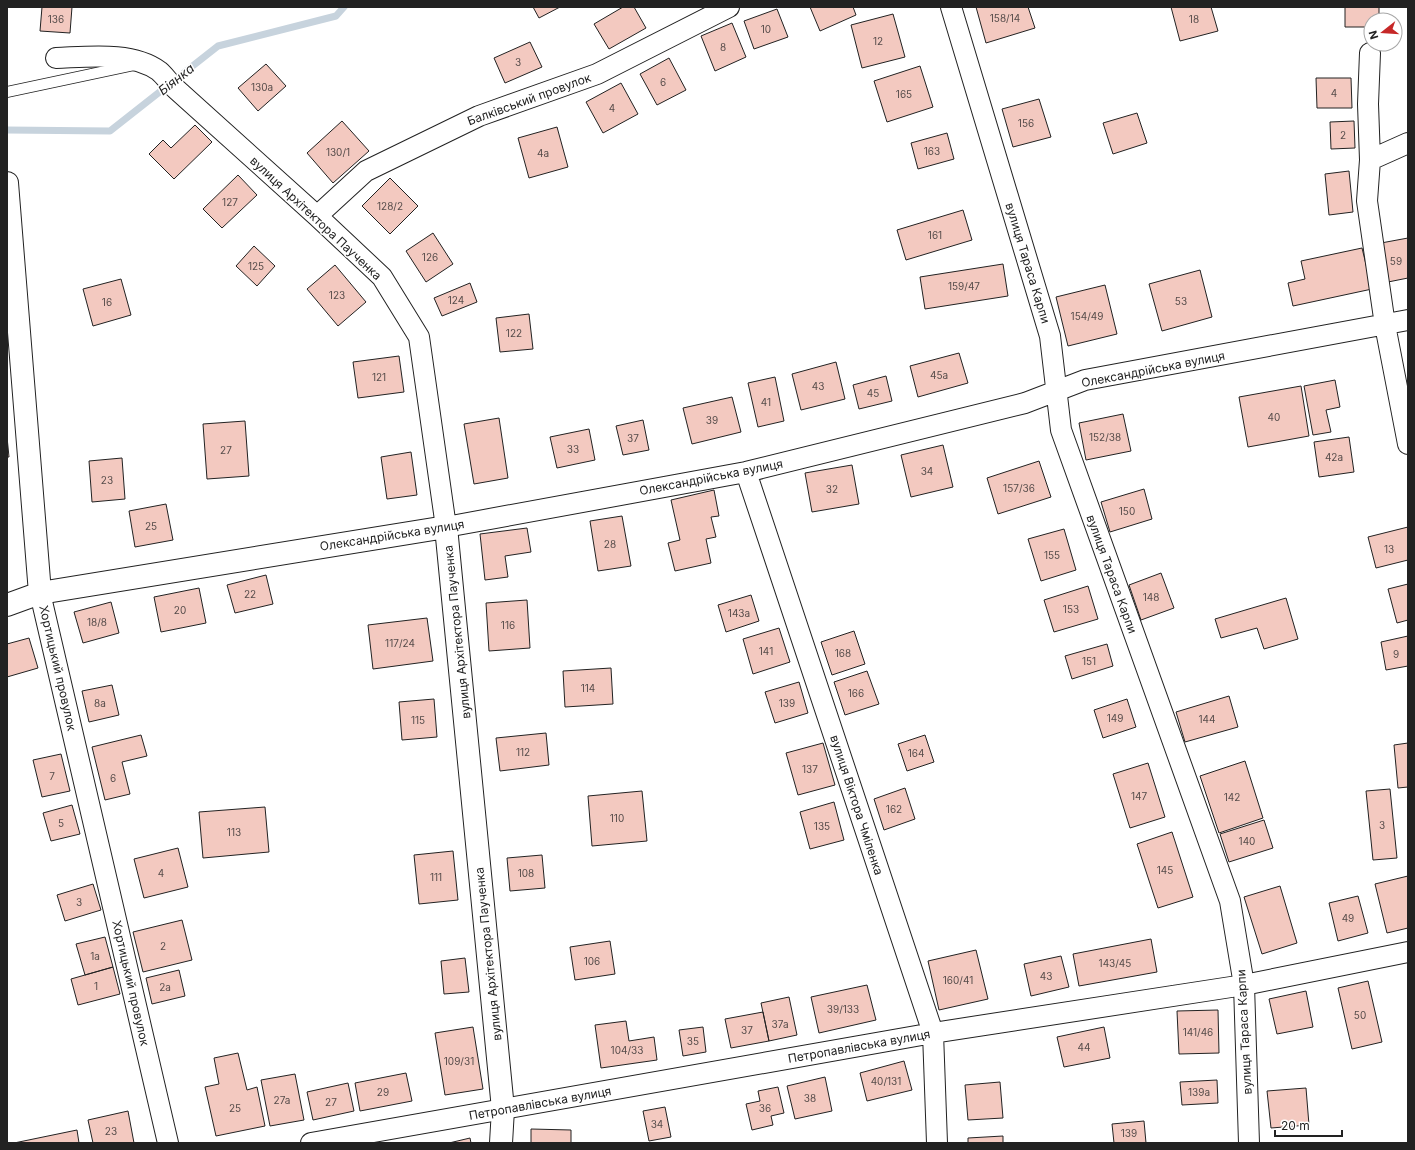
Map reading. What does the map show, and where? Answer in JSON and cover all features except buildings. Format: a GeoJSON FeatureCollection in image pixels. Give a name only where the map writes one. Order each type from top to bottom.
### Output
{"type":"FeatureCollection","features":[{"type":"Feature","properties":{"kind":"street","name":"Балківський провулок"},"geometry":{"type":"LineString","coordinates":[[317,216],[366,171],[479,116],[597,74],[729,7]]}},
{"type":"Feature","properties":{"kind":"street","name":"вулиця Тараса Карпи"},"geometry":{"type":"LineString","coordinates":[[951,7],[1050,336],[1061,430],[1230,901],[1244,985],[1249,1143]]}},
{"type":"Feature","properties":{"kind":"street"},"geometry":{"type":"LineString","coordinates":[[1370,53],[1368,104],[1370,160],[1367,200],[1385,325],[1408,444]]}},
{"type":"Feature","properties":{"kind":"street"},"geometry":{"type":"LineString","coordinates":[[56,58],[110,56],[151,67]]}},
{"type":"Feature","properties":{"kind":"street","name":"вулиця Архітектора Паученка"},"geometry":{"type":"LineString","coordinates":[[151,67],[317,216],[382,277],[419,337],[446,527],[503,1109],[501,1143]]}},
{"type":"Feature","properties":{"kind":"street"},"geometry":{"type":"LineString","coordinates":[[1370,160],[1408,143]]}},
{"type":"Feature","properties":{"kind":"street","name":"Хортицький провулок"},"geometry":{"type":"LineString","coordinates":[[7,183],[40,593],[168,1143]]}},
{"type":"Feature","properties":{"kind":"street","name":"Олександрійська вулиця"},"geometry":{"type":"LineString","coordinates":[[7,605],[40,593],[446,527],[746,472],[1024,403],[1085,380],[1408,320]]}},
{"type":"Feature","properties":{"kind":"street","name":"вулиця Віктора Чміленка"},"geometry":{"type":"LineString","coordinates":[[746,472],[933,1033],[937,1143]]}},
{"type":"Feature","properties":{"kind":"street","name":"Петропавлівська вулиця"},"geometry":{"type":"LineString","coordinates":[[311,1143],[933,1033],[1244,985],[1408,952]]}},
{"type":"Feature","properties":{"kind":"lane"},"geometry":{"type":"LineString","coordinates":[[7,92],[151,67]]}},
{"type":"Feature","properties":{"kind":"waterway","name":"Біянка"},"geometry":{"type":"LineString","coordinates":[[7,130],[110,131],[218,46],[336,16],[344,7]]}}]}
